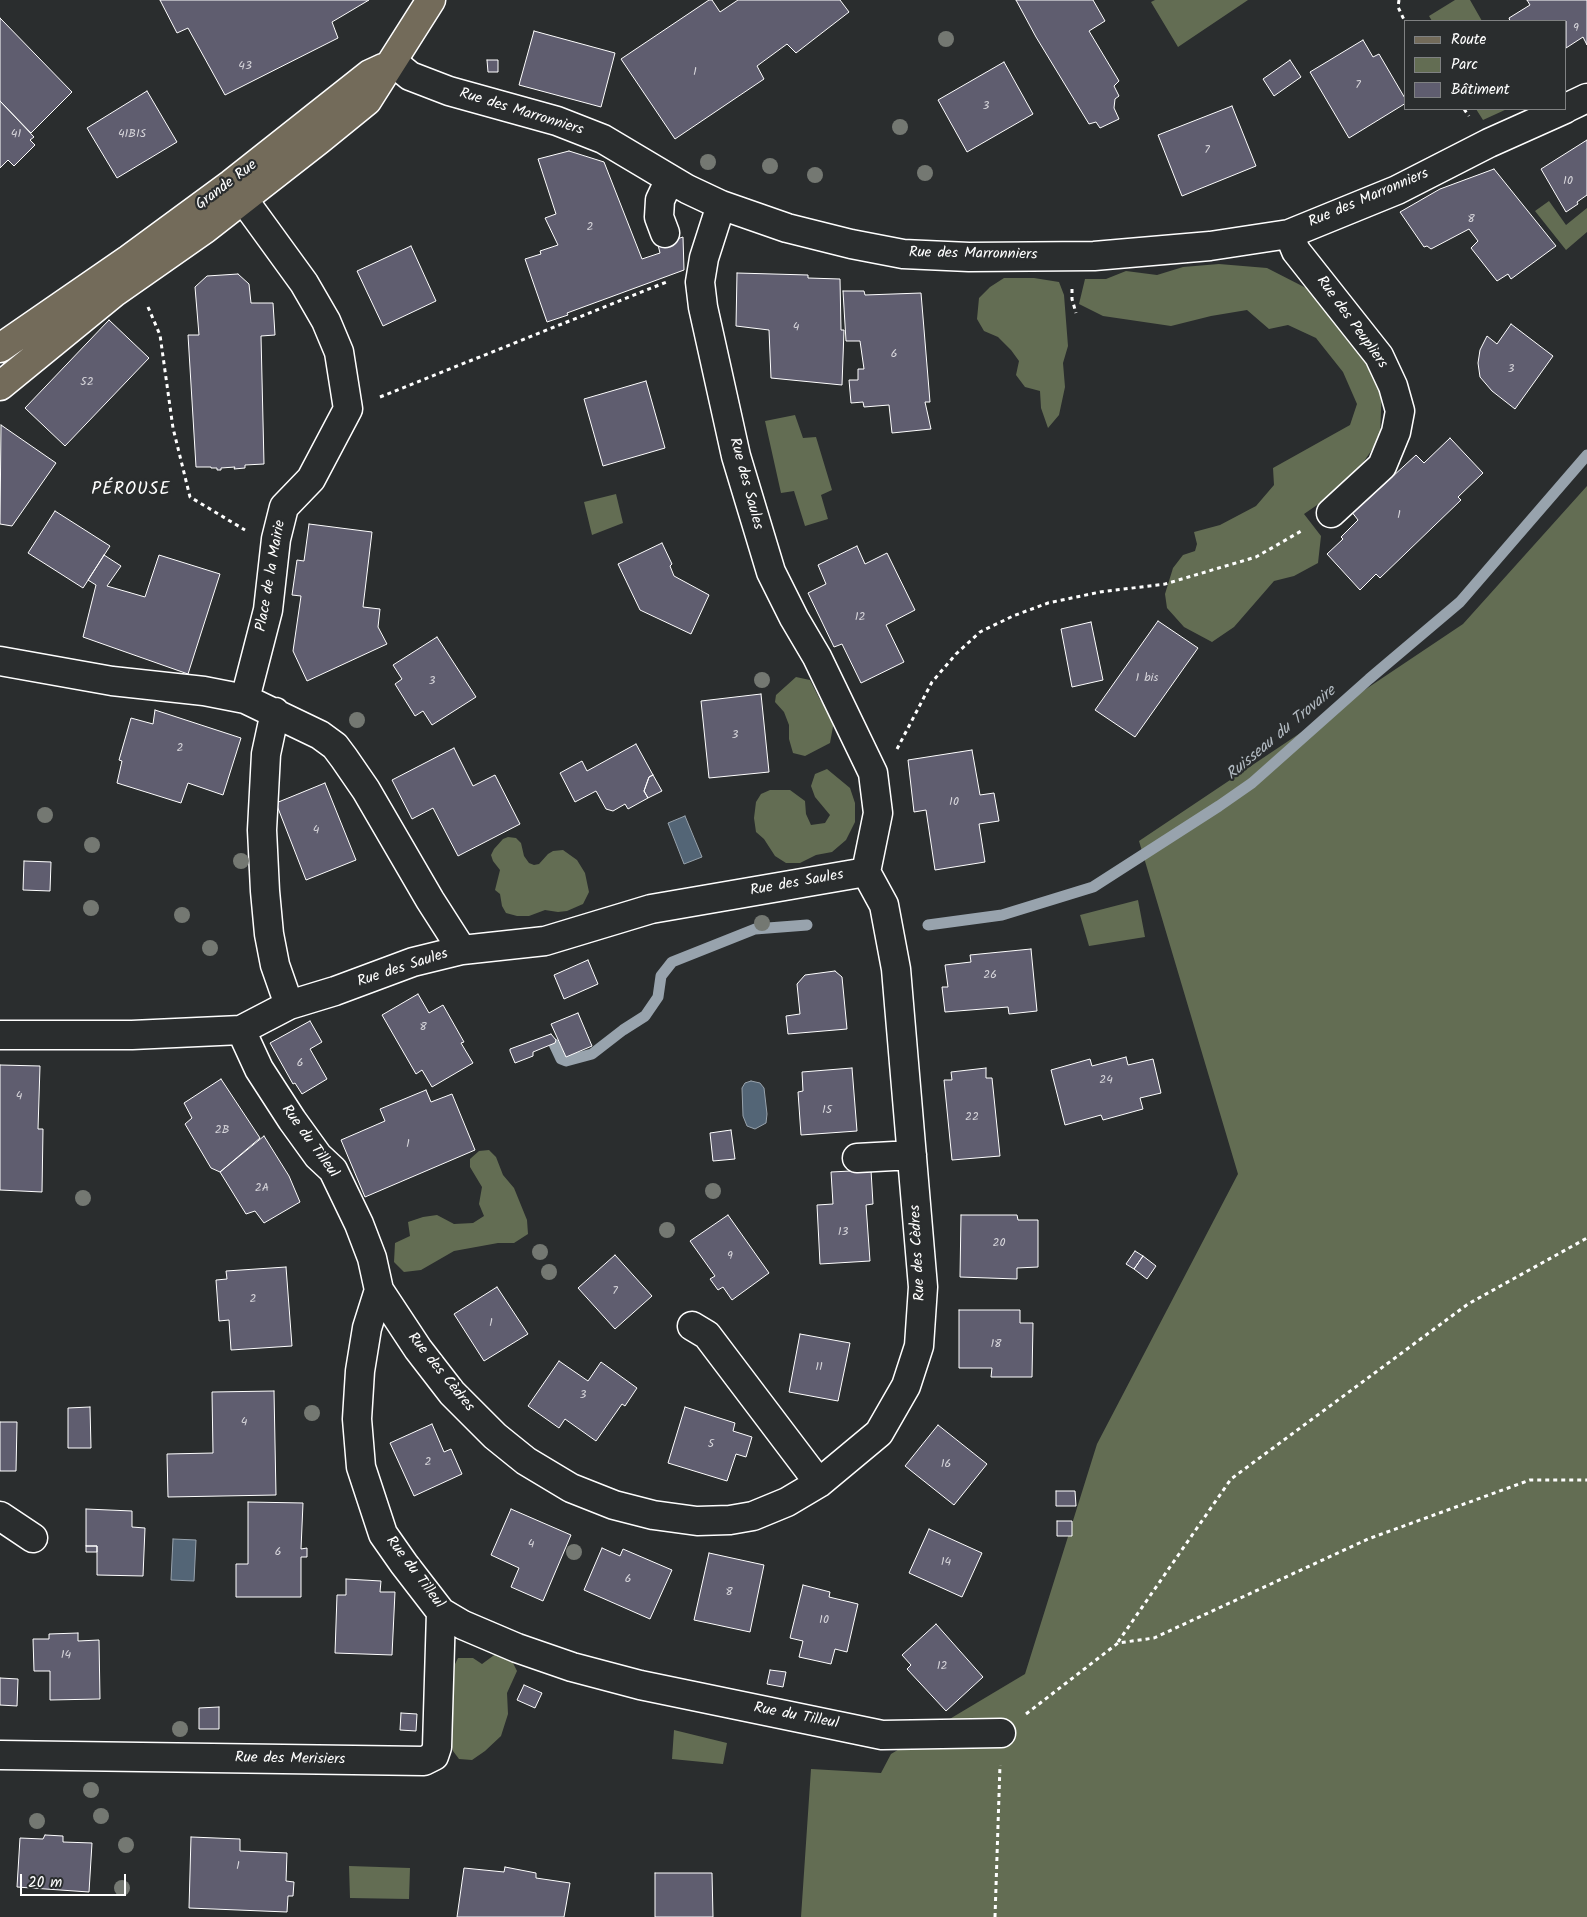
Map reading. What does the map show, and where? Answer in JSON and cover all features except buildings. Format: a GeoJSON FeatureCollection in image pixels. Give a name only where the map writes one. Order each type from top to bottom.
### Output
{"type":"FeatureCollection","features":[{"type":"Feature","properties":{"kind":"main road"},"geometry":{"type":"LineString","coordinates":[[0,386],[115,292],[168,256],[367,102],[431,0]]}},
{"type":"Feature","properties":{"kind":"main road","name":"Grande Rue"},"geometry":{"type":"LineString","coordinates":[[0,348],[129,259],[231,184],[370,74],[393,62]]}},
{"type":"Feature","properties":{"kind":"street","name":"Rue des Marronniers"},"geometry":{"type":"LineString","coordinates":[[393,62],[410,76],[449,91],[557,121],[603,139],[687,189],[721,205],[787,228],[851,244],[904,254],[969,257],[1094,256],[1210,246],[1289,234],[1397,190],[1489,143],[1561,110]]}},
{"type":"Feature","properties":{"kind":"street","name":"Rue des Marronniers"},"geometry":{"type":"LineString","coordinates":[[1567,107],[1587,98]]}},
{"type":"Feature","properties":{"kind":"street"},"geometry":{"type":"LineString","coordinates":[[665,233],[659,217],[660,200],[670,179]]}},
{"type":"Feature","properties":{"kind":"street"},"geometry":{"type":"LineString","coordinates":[[243,199],[304,283],[326,321],[339,352],[348,409]]}},
{"type":"Feature","properties":{"kind":"street","name":"Rue des Saules"},"geometry":{"type":"LineString","coordinates":[[0,1035],[132,1035],[241,1030],[289,1006],[414,962],[462,950],[545,941],[651,909],[866,872],[878,813],[873,773],[817,657],[794,618],[771,572],[736,456],[703,307],[700,282],[704,258],[721,205]]}},
{"type":"Feature","properties":{"kind":"street","name":"Rue des Peupliers"},"geometry":{"type":"LineString","coordinates":[[1289,234],[1296,250],[1379,356],[1394,386],[1400,411],[1396,432],[1382,466],[1331,513]]}},
{"type":"Feature","properties":{"kind":"street","name":"Place de la Mairie"},"geometry":{"type":"LineString","coordinates":[[245,699],[268,610],[280,522],[284,507],[311,479],[348,409]]}},
{"type":"Feature","properties":{"kind":"street"},"geometry":{"type":"LineString","coordinates":[[0,661],[112,681],[204,691],[245,699],[320,735],[335,746],[366,790],[430,900],[462,950]]}},
{"type":"Feature","properties":{"kind":"street"},"geometry":{"type":"LineString","coordinates":[[275,712],[266,754],[262,830],[269,934],[275,965],[289,1006]]}},
{"type":"Feature","properties":{"kind":"street","name":"Rue des Cèdres"},"geometry":{"type":"LineString","coordinates":[[378,1290],[418,1349],[452,1393],[495,1436],[526,1461],[571,1488],[614,1505],[653,1515],[697,1521],[730,1520],[753,1516],[787,1502],[819,1483],[879,1433],[906,1386],[919,1346],[923,1286],[896,969],[884,905],[866,872]]}},
{"type":"Feature","properties":{"kind":"street","name":"Rue du Tilleul"},"geometry":{"type":"LineString","coordinates":[[241,1030],[259,1070],[318,1156],[333,1170],[359,1224],[372,1258],[378,1290],[367,1328],[360,1371],[357,1419],[361,1467],[384,1534],[404,1564],[441,1612],[463,1625],[517,1648],[572,1667],[640,1685],[882,1735],[1002,1733]]}},
{"type":"Feature","properties":{"kind":"street"},"geometry":{"type":"LineString","coordinates":[[857,1158],[912,1155]]}},
{"type":"Feature","properties":{"kind":"street"},"geometry":{"type":"LineString","coordinates":[[692,1326],[707,1335],[819,1483]]}},
{"type":"Feature","properties":{"kind":"street"},"geometry":{"type":"LineString","coordinates":[[0,1516],[33,1538]]}},
{"type":"Feature","properties":{"kind":"street","name":"Rue des Merisiers"},"geometry":{"type":"LineString","coordinates":[[0,1755],[424,1761],[434,1756],[437,1747],[441,1612]]}},
{"type":"Feature","properties":{"kind":"path"},"geometry":{"type":"LineString","coordinates":[[1399,0],[1398,7],[1404,20]]}},
{"type":"Feature","properties":{"kind":"path"},"geometry":{"type":"LineString","coordinates":[[348,409],[681,276],[700,282]]}},
{"type":"Feature","properties":{"kind":"path"},"geometry":{"type":"LineString","coordinates":[[145,299],[160,335],[173,428],[190,497],[246,530]]}},
{"type":"Feature","properties":{"kind":"path"},"geometry":{"type":"LineString","coordinates":[[873,773],[894,756],[932,682],[956,654],[980,632],[1048,602],[1100,592],[1165,584],[1256,557],[1331,513]]}},
{"type":"Feature","properties":{"kind":"path"},"geometry":{"type":"LineString","coordinates":[[995,1917],[1002,1733],[1118,1643],[1231,1479],[1468,1304],[1587,1238]]}},
{"type":"Feature","properties":{"kind":"path"},"geometry":{"type":"LineString","coordinates":[[1118,1643],[1154,1638],[1368,1539],[1530,1480],[1587,1480]]}},
{"type":"Feature","properties":{"kind":"green space"},"geometry":{"type":"Polygon","coordinates":[[[1155,0],[1248,0],[1178,47],[1151,2],[1155,0]]]}},
{"type":"Feature","properties":{"kind":"green space"},"geometry":{"type":"Polygon","coordinates":[[[1455,0],[1470,0],[1481,20],[1431,20],[1429,16],[1455,0]]]}},
{"type":"Feature","properties":{"kind":"green space"},"geometry":{"type":"Polygon","coordinates":[[[1477,110],[1505,110],[1483,120],[1477,110]]]}},
{"type":"Feature","properties":{"kind":"green space"},"geometry":{"type":"Polygon","coordinates":[[[1549,201],[1566,225],[1587,208],[1587,232],[1566,250],[1535,211],[1549,201]]]}},
{"type":"Feature","properties":{"kind":"green space"},"geometry":{"type":"Polygon","coordinates":[[[1219,264],[1267,268],[1308,289],[1335,323],[1355,341],[1382,383],[1380,438],[1349,483],[1304,514],[1321,536],[1318,563],[1294,576],[1274,581],[1234,627],[1212,642],[1184,627],[1167,608],[1165,594],[1173,568],[1183,555],[1195,551],[1197,544],[1194,532],[1220,525],[1256,506],[1274,485],[1273,468],[1350,425],[1357,404],[1343,372],[1316,338],[1288,325],[1269,329],[1247,310],[1211,316],[1171,326],[1103,316],[1079,304],[1085,279],[1106,279],[1126,271],[1157,275],[1183,267],[1219,264]]]}},
{"type":"Feature","properties":{"kind":"green space"},"geometry":{"type":"Polygon","coordinates":[[[1004,278],[1034,278],[1059,282],[1064,295],[1068,346],[1063,363],[1065,387],[1059,415],[1048,428],[1041,408],[1040,391],[1025,387],[1016,375],[1019,361],[998,337],[984,331],[977,319],[979,298],[990,287],[1004,278]]]}},
{"type":"Feature","properties":{"kind":"green space"},"geometry":{"type":"Polygon","coordinates":[[[795,415],[803,438],[816,437],[832,490],[821,495],[828,519],[805,526],[794,491],[781,493],[765,421],[795,415]]]}},
{"type":"Feature","properties":{"kind":"green space"},"geometry":{"type":"Polygon","coordinates":[[[1587,486],[1587,1917],[801,1917],[811,1769],[881,1773],[891,1754],[1025,1674],[1097,1444],[1238,1174],[1139,841],[1463,624],[1587,486]]]}},
{"type":"Feature","properties":{"kind":"green space"},"geometry":{"type":"Polygon","coordinates":[[[616,494],[623,523],[592,535],[584,502],[616,494]]]}},
{"type":"Feature","properties":{"kind":"green space"},"geometry":{"type":"Polygon","coordinates":[[[796,677],[810,680],[834,721],[830,743],[805,756],[793,753],[789,739],[789,725],[784,712],[775,702],[776,695],[796,677]]]}},
{"type":"Feature","properties":{"kind":"green space"},"geometry":{"type":"Polygon","coordinates":[[[827,769],[850,788],[855,803],[855,822],[846,840],[832,852],[816,855],[800,863],[786,863],[775,856],[764,839],[756,832],[754,818],[756,802],[761,794],[770,790],[790,790],[805,801],[806,814],[811,825],[825,823],[830,815],[815,797],[811,786],[815,774],[827,769]]]}},
{"type":"Feature","properties":{"kind":"green space"},"geometry":{"type":"Polygon","coordinates":[[[508,837],[516,838],[521,843],[524,856],[529,863],[534,865],[539,864],[553,851],[563,850],[577,860],[585,873],[589,892],[583,904],[567,911],[545,910],[529,916],[517,916],[506,913],[502,906],[500,894],[495,890],[500,870],[491,855],[503,839],[508,837]]]}},
{"type":"Feature","properties":{"kind":"green space"},"geometry":{"type":"Polygon","coordinates":[[[1138,900],[1145,937],[1089,946],[1080,915],[1138,900]]]}},
{"type":"Feature","properties":{"kind":"green space"},"geometry":{"type":"Polygon","coordinates":[[[489,1150],[496,1157],[503,1175],[514,1188],[527,1220],[528,1234],[514,1243],[498,1243],[454,1251],[421,1270],[404,1272],[394,1262],[395,1243],[410,1236],[408,1222],[437,1215],[454,1224],[473,1223],[484,1216],[479,1204],[482,1187],[470,1167],[470,1159],[479,1151],[489,1150]]]}},
{"type":"Feature","properties":{"kind":"green space"},"geometry":{"type":"Polygon","coordinates":[[[497,1653],[510,1657],[517,1671],[507,1693],[508,1714],[501,1736],[472,1760],[459,1759],[453,1751],[449,1736],[452,1670],[458,1658],[473,1658],[482,1664],[497,1653]]]}},
{"type":"Feature","properties":{"kind":"green space"},"geometry":{"type":"Polygon","coordinates":[[[674,1730],[727,1743],[723,1764],[672,1759],[674,1730]]]}},
{"type":"Feature","properties":{"kind":"green space"},"geometry":{"type":"Polygon","coordinates":[[[349,1866],[410,1868],[409,1899],[350,1898],[349,1866]]]}},
{"type":"Feature","properties":{"kind":"water"},"geometry":{"type":"Polygon","coordinates":[[[685,816],[702,857],[684,864],[668,823],[685,816]]]}},
{"type":"Feature","properties":{"kind":"water"},"geometry":{"type":"Polygon","coordinates":[[[751,1081],[760,1083],[764,1088],[767,1114],[766,1123],[755,1129],[747,1126],[743,1116],[742,1088],[745,1083],[751,1081]]]}},
{"type":"Feature","properties":{"kind":"water"},"geometry":{"type":"Polygon","coordinates":[[[173,1539],[196,1540],[194,1581],[171,1580],[173,1539]]]}},
{"type":"Feature","properties":{"kind":"waterway","name":"Ruisseau du Trovaire"},"geometry":{"type":"LineString","coordinates":[[928,925],[1002,915],[1093,887],[1252,783],[1369,679],[1460,602],[1587,455]]}},
{"type":"Feature","properties":{"kind":"waterway","name":"Ruisseau du Trovaire"},"geometry":{"type":"LineString","coordinates":[[554,1044],[561,1059],[566,1061],[592,1054],[645,1016],[658,997],[661,976],[672,962],[755,929],[807,925]]}},
{"type":"Feature","properties":{"kind":"district","name":"PÉROUSE"},"geometry":{"type":"Point","coordinates":[131,491]}}]}
